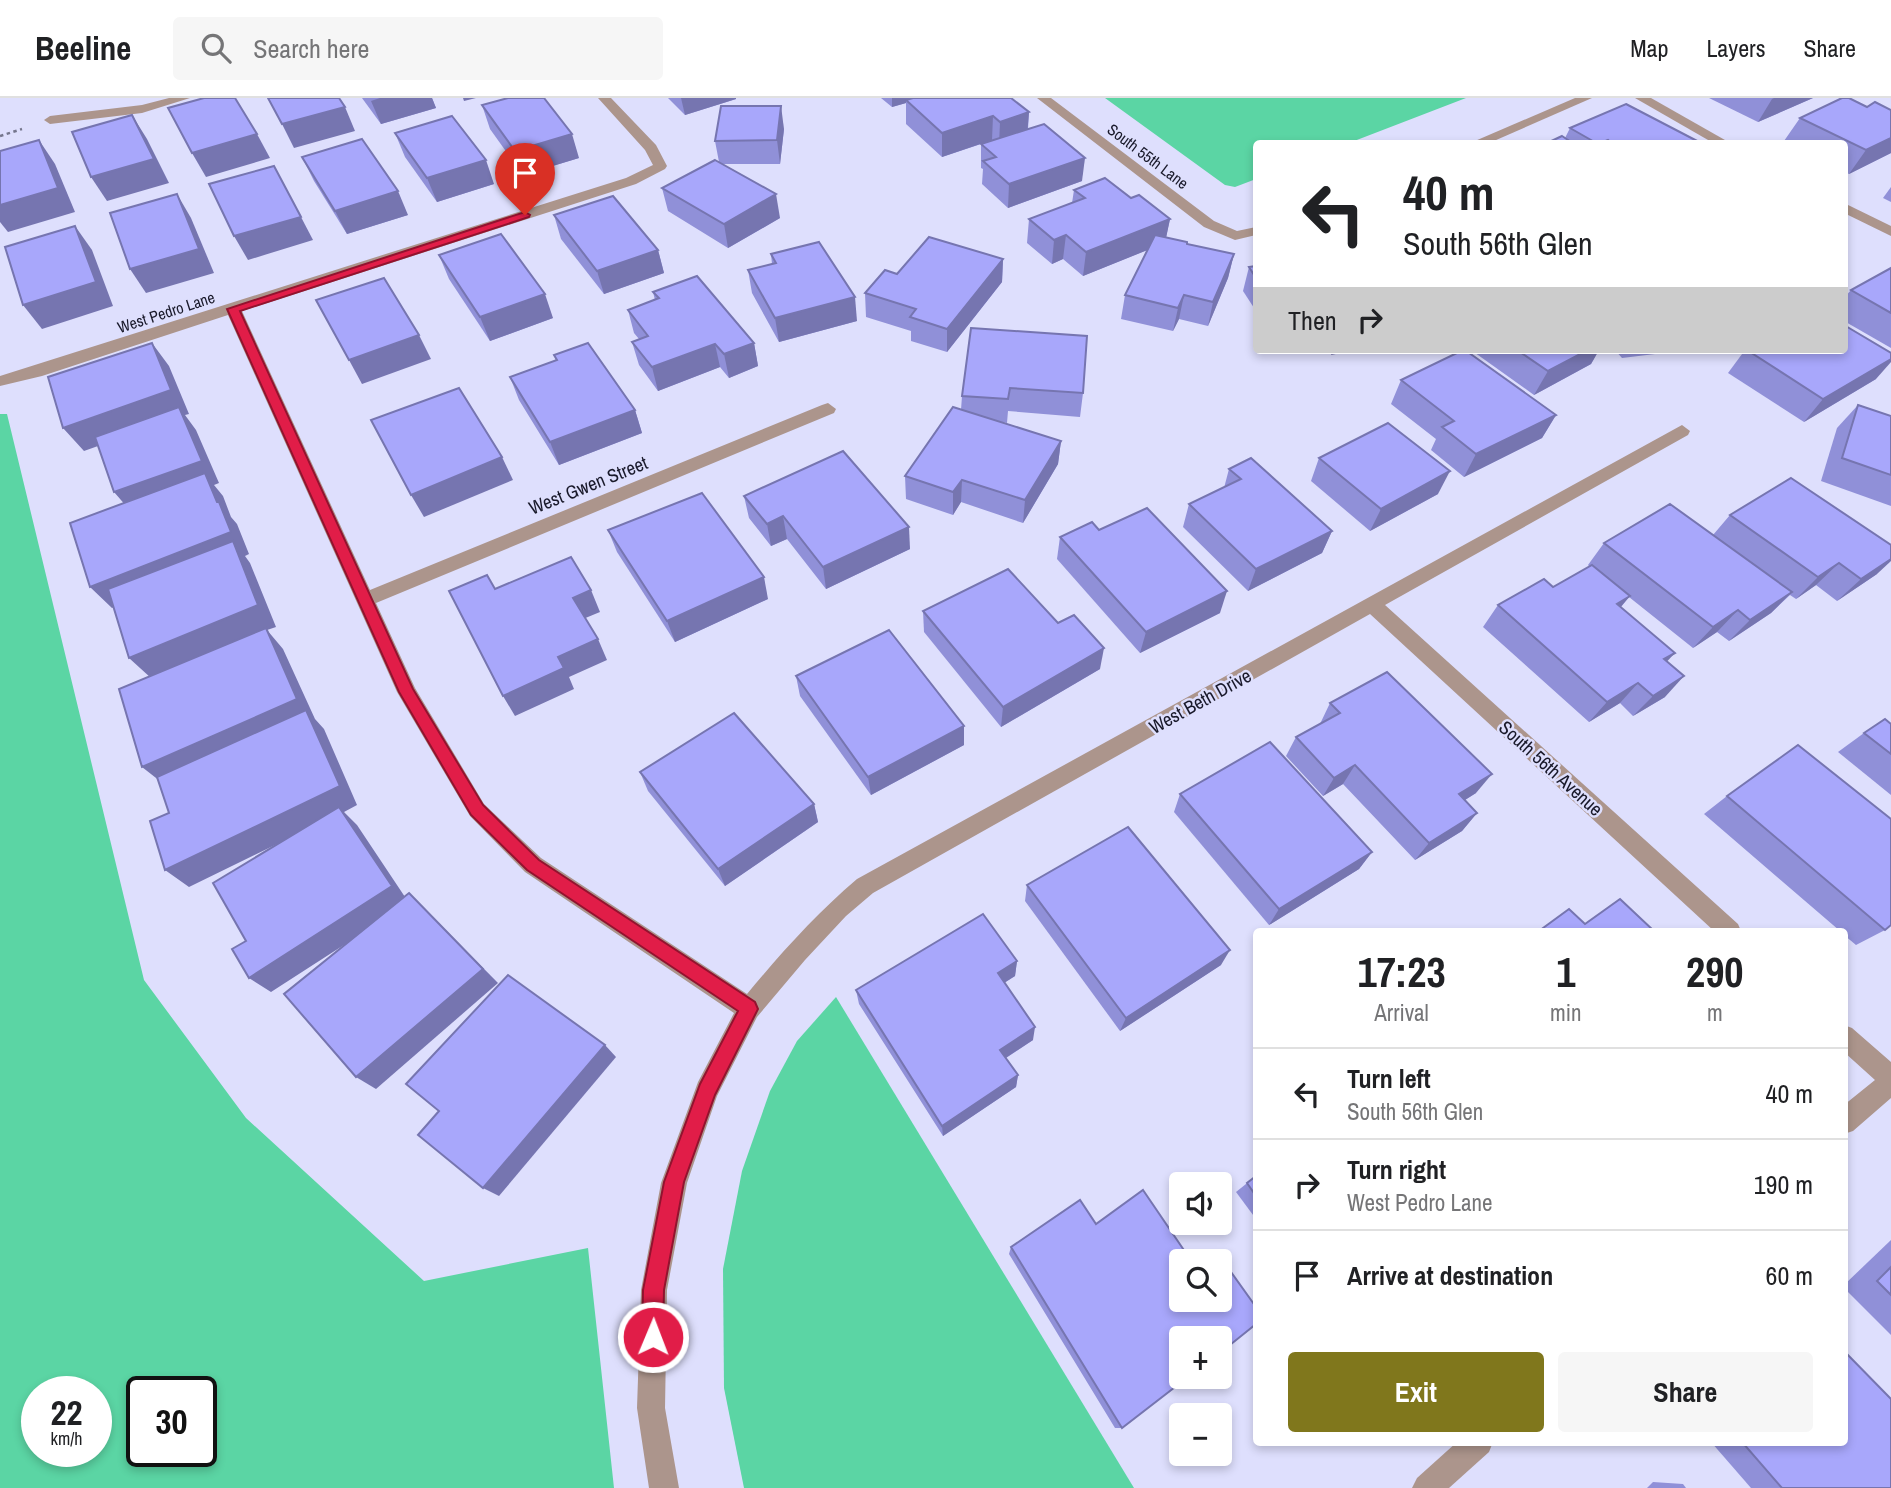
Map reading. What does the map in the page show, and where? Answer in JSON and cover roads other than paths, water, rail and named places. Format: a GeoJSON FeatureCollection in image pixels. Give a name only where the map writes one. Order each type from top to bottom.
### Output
{"type":"FeatureCollection","features":[{"type":"Feature","properties":{"kind":"street"},"geometry":{"type":"LineString","coordinates":[[50,120],[142,109],[184,98]]}},
{"type":"Feature","properties":{"kind":"street","name":"West Pedro Lane"},"geometry":{"type":"LineString","coordinates":[[0,381],[631,181],[660,166],[651,148],[604,98]]}},
{"type":"Feature","properties":{"kind":"street","name":"South 55th Lane"},"geometry":{"type":"LineString","coordinates":[[1043,98],[1209,224],[1235,236],[1253,232]]}},
{"type":"Feature","properties":{"kind":"street"},"geometry":{"type":"LineString","coordinates":[[1484,140],[1586,98]]}},
{"type":"Feature","properties":{"kind":"street"},"geometry":{"type":"LineString","coordinates":[[1641,98],[1719,140]]}},
{"type":"Feature","properties":{"kind":"street"},"geometry":{"type":"LineString","coordinates":[[1848,209],[1891,232]]}},
{"type":"Feature","properties":{"kind":"street"},"geometry":{"type":"LineString","coordinates":[[233,309],[407,692],[477,810],[533,865],[749,1009]]}},
{"type":"Feature","properties":{"kind":"street","name":"West Gwen Street"},"geometry":{"type":"LineString","coordinates":[[363,600],[828,409]]}},
{"type":"Feature","properties":{"kind":"street","name":"West Beth Drive"},"geometry":{"type":"LineString","coordinates":[[664,1488],[651,1408],[654,1290],[674,1182],[707,1091],[749,1009],[805,943],[865,886],[1682,431]]}},
{"type":"Feature","properties":{"kind":"street","name":"South 56th Avenue"},"geometry":{"type":"LineString","coordinates":[[1373,605],[1727,928]]}},
{"type":"Feature","properties":{"kind":"street"},"geometry":{"type":"LineString","coordinates":[[1848,1039],[1891,1080],[1848,1118]]}},
{"type":"Feature","properties":{"kind":"street"},"geometry":{"type":"LineString","coordinates":[[1427,1488],[1474,1446]]}}]}
